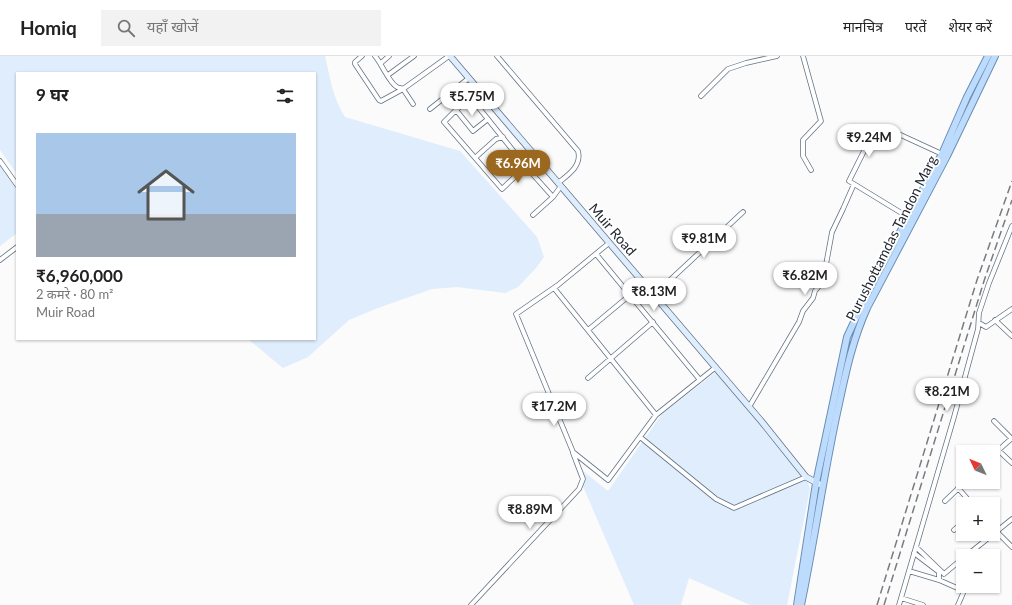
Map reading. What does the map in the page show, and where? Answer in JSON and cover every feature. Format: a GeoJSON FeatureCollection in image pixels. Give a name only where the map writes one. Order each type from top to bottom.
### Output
{"type":"FeatureCollection","features":[{"type":"Feature","properties":{"kind":"main road","name":"Muir Road"},"geometry":{"type":"LineString","coordinates":[[450,56],[716,367],[806,477],[822,487]]}},
{"type":"Feature","properties":{"kind":"main road"},"geometry":{"type":"LineString","coordinates":[[796,605],[816,483],[847,337],[860,309],[942,154],[967,97],[988,56]]}},
{"type":"Feature","properties":{"kind":"main road","name":"Purushottamdas Tandon Marg"},"geometry":{"type":"LineString","coordinates":[[801,605],[836,415],[856,332],[867,308],[947,156],[995,56]]}},
{"type":"Feature","properties":{"kind":"street"},"geometry":{"type":"LineString","coordinates":[[362,56],[355,62],[355,64],[381,101],[403,89],[450,56]]}},
{"type":"Feature","properties":{"kind":"street"},"geometry":{"type":"LineString","coordinates":[[375,56],[396,87],[403,89],[413,104]]}},
{"type":"Feature","properties":{"kind":"street"},"geometry":{"type":"LineString","coordinates":[[381,63],[389,56]]}},
{"type":"Feature","properties":{"kind":"street"},"geometry":{"type":"LineString","coordinates":[[388,75],[414,56]]}},
{"type":"Feature","properties":{"kind":"street"},"geometry":{"type":"LineString","coordinates":[[497,56],[578,151],[577,163],[573,171],[559,184],[553,197],[533,215]]}},
{"type":"Feature","properties":{"kind":"street"},"geometry":{"type":"LineString","coordinates":[[701,96],[728,69],[776,56]]}},
{"type":"Feature","properties":{"kind":"street"},"geometry":{"type":"LineString","coordinates":[[803,56],[821,121],[802,140],[803,156],[811,170]]}},
{"type":"Feature","properties":{"kind":"street"},"geometry":{"type":"LineString","coordinates":[[430,109],[469,78]]}},
{"type":"Feature","properties":{"kind":"street"},"geometry":{"type":"LineString","coordinates":[[479,91],[444,122],[476,157],[502,189],[527,168]]}},
{"type":"Feature","properties":{"kind":"street"},"geometry":{"type":"LineString","coordinates":[[471,98],[527,168],[553,197]]}},
{"type":"Feature","properties":{"kind":"street"},"geometry":{"type":"LineString","coordinates":[[456,110],[473,131],[488,119]]}},
{"type":"Feature","properties":{"kind":"street"},"geometry":{"type":"LineString","coordinates":[[908,217],[849,180],[869,141],[874,140],[884,144],[892,131],[942,154]]}},
{"type":"Feature","properties":{"kind":"street"},"geometry":{"type":"LineString","coordinates":[[476,157],[496,140],[503,137]]}},
{"type":"Feature","properties":{"kind":"street"},"geometry":{"type":"LineString","coordinates":[[0,161],[16,184]]}},
{"type":"Feature","properties":{"kind":"street"},"geometry":{"type":"LineString","coordinates":[[749,407],[799,322],[803,311],[813,298],[822,281],[832,232],[854,184]]}},
{"type":"Feature","properties":{"kind":"street"},"geometry":{"type":"LineString","coordinates":[[654,295],[744,212]]}},
{"type":"Feature","properties":{"kind":"street"},"geometry":{"type":"LineString","coordinates":[[899,605],[954,417],[979,324],[979,313],[989,283],[1012,226]]}},
{"type":"Feature","properties":{"kind":"street"},"geometry":{"type":"LineString","coordinates":[[471,605],[579,489],[583,479],[516,314],[554,288],[609,243]]}},
{"type":"Feature","properties":{"kind":"street"},"geometry":{"type":"LineString","coordinates":[[0,260],[16,248]]}},
{"type":"Feature","properties":{"kind":"street"},"geometry":{"type":"LineString","coordinates":[[596,254],[700,380]]}},
{"type":"Feature","properties":{"kind":"street"},"geometry":{"type":"LineString","coordinates":[[554,288],[656,416]]}},
{"type":"Feature","properties":{"kind":"street"},"geometry":{"type":"LineString","coordinates":[[588,330],[630,295]]}},
{"type":"Feature","properties":{"kind":"street"},"geometry":{"type":"LineString","coordinates":[[979,324],[986,327],[1012,309]]}},
{"type":"Feature","properties":{"kind":"street"},"geometry":{"type":"LineString","coordinates":[[995,320],[1012,336]]}},
{"type":"Feature","properties":{"kind":"street"},"geometry":{"type":"LineString","coordinates":[[588,378],[653,322]]}},
{"type":"Feature","properties":{"kind":"street"},"geometry":{"type":"LineString","coordinates":[[573,452],[608,480],[656,416],[716,367]]}},
{"type":"Feature","properties":{"kind":"street"},"geometry":{"type":"LineString","coordinates":[[994,421],[1012,438],[1000,448]]}},
{"type":"Feature","properties":{"kind":"street"},"geometry":{"type":"LineString","coordinates":[[640,437],[716,499],[734,508],[806,477]]}},
{"type":"Feature","properties":{"kind":"street"},"geometry":{"type":"LineString","coordinates":[[1000,452],[1012,463]]}},
{"type":"Feature","properties":{"kind":"street"},"geometry":{"type":"LineString","coordinates":[[945,501],[957,489]]}},
{"type":"Feature","properties":{"kind":"street"},"geometry":{"type":"LineString","coordinates":[[959,489],[966,497]]}},
{"type":"Feature","properties":{"kind":"street"},"geometry":{"type":"LineString","coordinates":[[1000,527],[1011,520]]}},
{"type":"Feature","properties":{"kind":"street"},"geometry":{"type":"LineString","coordinates":[[1000,535],[1012,547]]}},
{"type":"Feature","properties":{"kind":"street"},"geometry":{"type":"LineString","coordinates":[[974,549],[983,541]]}},
{"type":"Feature","properties":{"kind":"street"},"geometry":{"type":"LineString","coordinates":[[916,547],[944,574],[956,564]]}},
{"type":"Feature","properties":{"kind":"street"},"geometry":{"type":"LineString","coordinates":[[914,553],[939,572],[939,580]]}},
{"type":"Feature","properties":{"kind":"street"},"geometry":{"type":"LineString","coordinates":[[909,571],[939,580],[964,591],[958,605]]}},
{"type":"Feature","properties":{"kind":"street"},"geometry":{"type":"LineString","coordinates":[[901,598],[923,605]]}},
{"type":"Feature","properties":{"kind":"shaded area"},"geometry":{"type":"Polygon","coordinates":[[[0,56],[325,56],[330,80],[338,103],[345,117],[460,151],[537,237],[544,257],[518,287],[505,293],[457,287],[432,289],[349,320],[308,357],[283,368],[249,340],[316,340],[316,72],[16,72],[16,173],[0,150],[0,56]]]}},
{"type":"Feature","properties":{"kind":"shaded area"},"geometry":{"type":"Polygon","coordinates":[[[0,165],[16,187],[16,234],[0,246],[0,165]]]}},
{"type":"Feature","properties":{"kind":"shaded area"},"geometry":{"type":"Polygon","coordinates":[[[716,372],[806,477],[810,489],[787,605],[750,605],[689,578],[681,605],[634,605],[573,463],[608,491],[662,414],[716,372]]]}},
{"type":"Feature","properties":{"kind":"railway"},"geometry":{"type":"LineString","coordinates":[[877,605],[977,280],[1012,181]]}},
{"type":"Feature","properties":{"kind":"railway"},"geometry":{"type":"LineString","coordinates":[[884,605],[984,281],[1012,200]]}}]}
